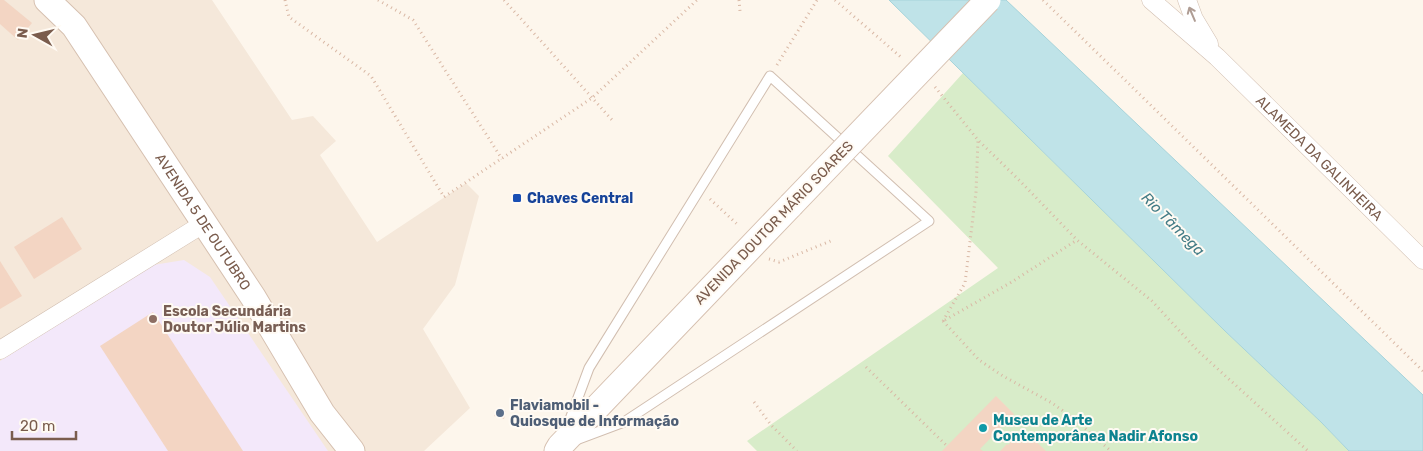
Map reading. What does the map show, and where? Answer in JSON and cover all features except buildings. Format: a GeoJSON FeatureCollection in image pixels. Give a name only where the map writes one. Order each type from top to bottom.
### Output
{"type":"FeatureCollection","features":[{"type":"Feature","properties":{"kind":"main road","name":"AVENIDA 5 DE OUTUBRO"},"geometry":{"type":"LineString","coordinates":[[47,0],[74,26],[253,297],[322,413],[352,451]]}},
{"type":"Feature","properties":{"kind":"main road","name":"AVENIDA DOUTOR MÁRIO SOARES"},"geometry":{"type":"LineString","coordinates":[[556,449],[988,0]]}},
{"type":"Feature","properties":{"kind":"street"},"geometry":{"type":"LineString","coordinates":[[1151,0],[1217,57]]}},
{"type":"Feature","properties":{"kind":"street"},"geometry":{"type":"LineString","coordinates":[[1186,0],[1194,18],[1217,57]]}},
{"type":"Feature","properties":{"kind":"street","name":"ALAMEDA DA GALINHEIRA"},"geometry":{"type":"LineString","coordinates":[[1217,57],[1423,260]]}},
{"type":"Feature","properties":{"kind":"street"},"geometry":{"type":"LineString","coordinates":[[0,350],[203,224]]}},
{"type":"Feature","properties":{"kind":"lane"},"geometry":{"type":"LineString","coordinates":[[770,76],[929,221],[624,422],[556,449],[589,368],[770,76]]}},
{"type":"Feature","properties":{"kind":"path"},"geometry":{"type":"LineString","coordinates":[[286,0],[289,17],[371,76],[444,197],[592,98],[697,0]]}},
{"type":"Feature","properties":{"kind":"path"},"geometry":{"type":"LineString","coordinates":[[378,0],[413,20],[502,159]]}},
{"type":"Feature","properties":{"kind":"path"},"geometry":{"type":"LineString","coordinates":[[504,0],[613,121]]}},
{"type":"Feature","properties":{"kind":"path"},"geometry":{"type":"LineString","coordinates":[[739,0],[740,11]]}},
{"type":"Feature","properties":{"kind":"path"},"geometry":{"type":"LineString","coordinates":[[770,76],[817,0]]}},
{"type":"Feature","properties":{"kind":"path"},"geometry":{"type":"LineString","coordinates":[[835,0],[903,59]]}},
{"type":"Feature","properties":{"kind":"path"},"geometry":{"type":"LineString","coordinates":[[1043,0],[1423,371]]}},
{"type":"Feature","properties":{"kind":"path"},"geometry":{"type":"LineString","coordinates":[[933,84],[978,140],[1077,240],[1152,301],[1198,351],[1308,451]]}},
{"type":"Feature","properties":{"kind":"path"},"geometry":{"type":"LineString","coordinates":[[943,321],[965,283],[976,192],[978,140]]}},
{"type":"Feature","properties":{"kind":"path"},"geometry":{"type":"LineString","coordinates":[[700,189],[737,224]]}},
{"type":"Feature","properties":{"kind":"path"},"geometry":{"type":"LineString","coordinates":[[768,259],[778,262],[833,240]]}},
{"type":"Feature","properties":{"kind":"path"},"geometry":{"type":"LineString","coordinates":[[943,321],[1010,283],[1077,240]]}},
{"type":"Feature","properties":{"kind":"path"},"geometry":{"type":"LineString","coordinates":[[943,321],[979,360],[1003,376],[1052,403],[1073,418],[1111,451]]}},
{"type":"Feature","properties":{"kind":"path"},"geometry":{"type":"LineString","coordinates":[[866,367],[947,446]]}},
{"type":"Feature","properties":{"kind":"path"},"geometry":{"type":"LineString","coordinates":[[754,402],[770,425],[797,451]]}},
{"type":"Feature","properties":{"kind":"shaded area"},"geometry":{"type":"Polygon","coordinates":[[[0,0],[212,0],[292,120],[313,116],[336,141],[320,155],[377,242],[466,183],[479,196],[455,285],[423,329],[470,408],[424,451],[0,451],[0,0]]]}},
{"type":"Feature","properties":{"kind":"shaded area","name":"Escola Secundária Doutor Júlio Martins"},"geometry":{"type":"Polygon","coordinates":[[[184,260],[210,277],[328,451],[0,451],[0,361],[153,265],[184,260]]]}},
{"type":"Feature","properties":{"kind":"green space"},"geometry":{"type":"Polygon","coordinates":[[[963,73],[1349,451],[757,451],[747,441],[998,268],[888,156],[963,73]]]}},
{"type":"Feature","properties":{"kind":"water","name":"Rio Tâmega"},"geometry":{"type":"Polygon","coordinates":[[[889,0],[1006,0],[1423,395],[1423,451],[1349,451],[889,0]]]}},
{"type":"Feature","properties":{"kind":"place","name":"Chaves Central"},"geometry":{"type":"Point","coordinates":[517,198]}},
{"type":"Feature","properties":{"kind":"place","name":"Escola Secundária Doutor Júlio Martins"},"geometry":{"type":"Point","coordinates":[153,319]}},
{"type":"Feature","properties":{"kind":"place","name":"Flaviamobil - Quiosque de Informação"},"geometry":{"type":"Point","coordinates":[500,413]}},
{"type":"Feature","properties":{"kind":"place","name":"Museu de Arte Contemporânea Nadir Afonso"},"geometry":{"type":"Point","coordinates":[983,428]}}]}
